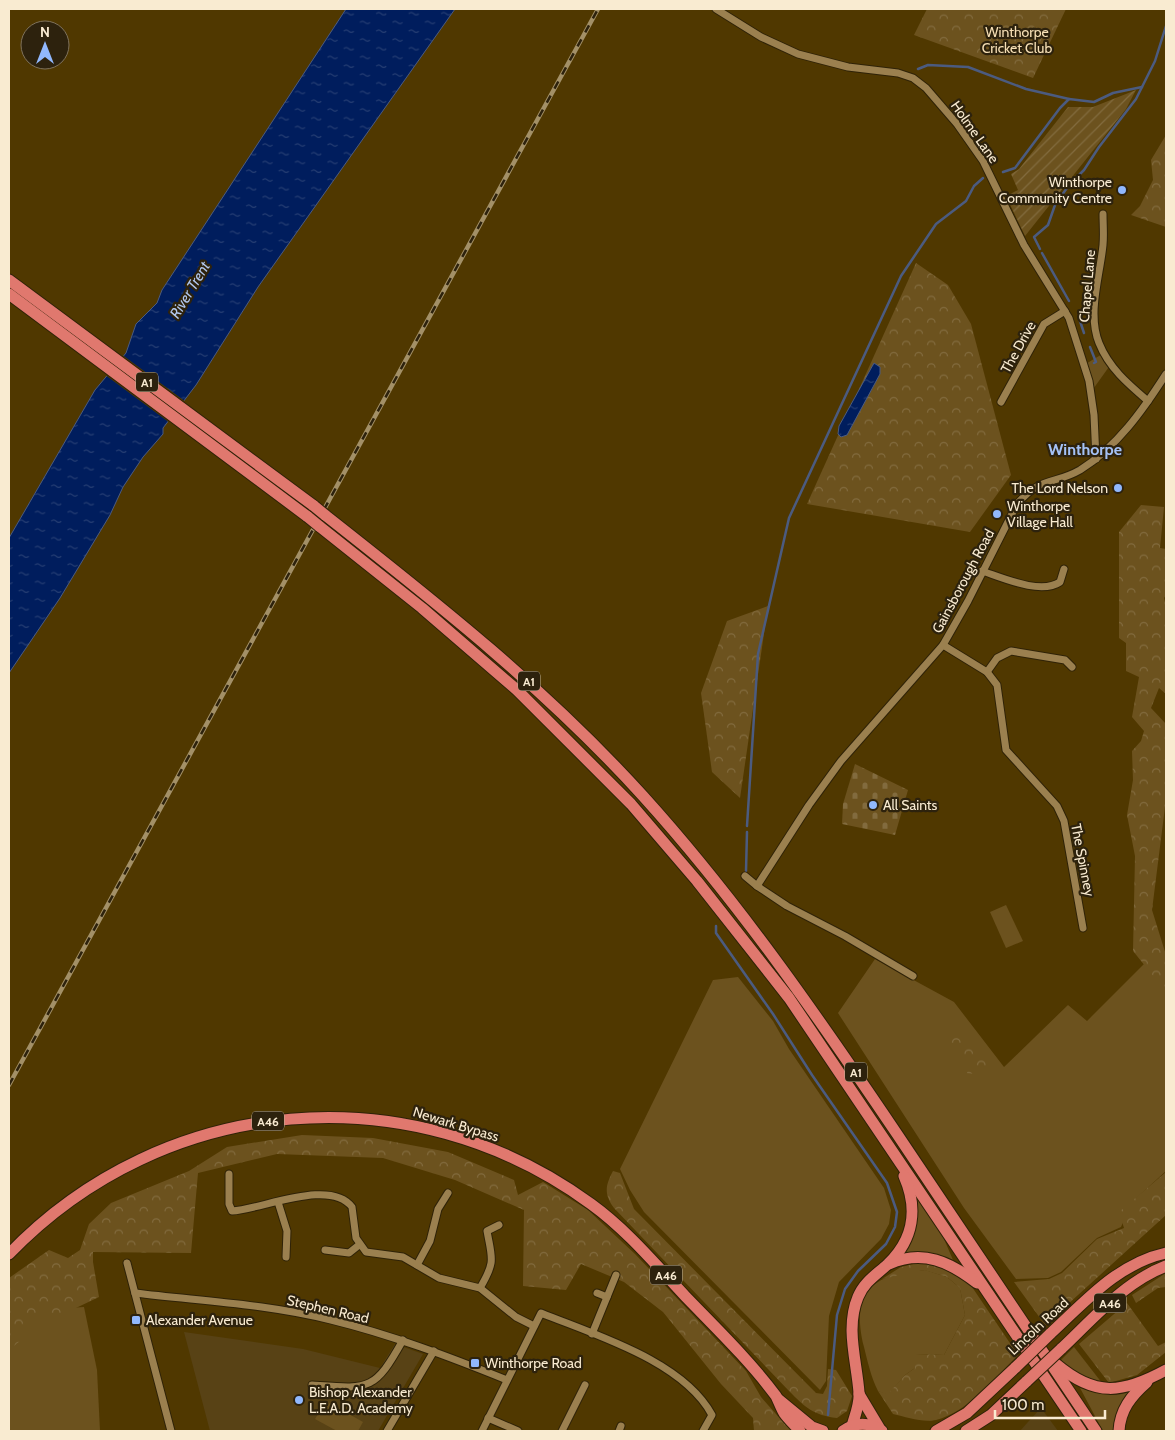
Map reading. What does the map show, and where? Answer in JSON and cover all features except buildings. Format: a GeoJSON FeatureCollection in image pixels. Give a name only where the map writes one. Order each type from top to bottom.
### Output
{"type":"FeatureCollection","features":[{"type":"Feature","properties":{"kind":"highway","name":"A1"},"geometry":{"type":"LineString","coordinates":[[9,280],[60,325],[227,449],[314,506],[322,521],[517,690],[631,804],[697,881],[789,998],[1081,1431]]}},
{"type":"Feature","properties":{"kind":"highway","name":"A1"},"geometry":{"type":"LineString","coordinates":[[9,294],[60,325]]}},
{"type":"Feature","properties":{"kind":"highway","name":"A1"},"geometry":{"type":"LineString","coordinates":[[227,449],[308,517],[322,521],[428,596],[527,679],[580,729],[643,796],[721,888],[808,1002],[1096,1431]]}},
{"type":"Feature","properties":{"kind":"highway","name":"Newark Bypass"},"geometry":{"type":"LineString","coordinates":[[9,1254],[42,1221],[69,1200],[137,1160],[193,1138],[220,1130],[287,1119],[326,1117],[364,1119],[427,1128],[464,1139],[509,1156],[571,1190],[592,1205],[623,1232],[723,1336],[777,1398],[792,1408],[812,1427],[823,1431]]}},
{"type":"Feature","properties":{"kind":"highway"},"geometry":{"type":"LineString","coordinates":[[881,1430],[859,1394],[852,1335],[855,1305],[865,1284],[886,1266],[905,1243],[911,1228],[913,1212],[908,1185],[890,1147]]}},
{"type":"Feature","properties":{"kind":"highway","name":"A46"},"geometry":{"type":"LineString","coordinates":[[1147,1258],[1166,1248]]}},
{"type":"Feature","properties":{"kind":"highway","name":"Lincoln Road"},"geometry":{"type":"LineString","coordinates":[[936,1431],[967,1413],[1114,1276],[1147,1258],[1166,1254]]}},
{"type":"Feature","properties":{"kind":"highway"},"geometry":{"type":"LineString","coordinates":[[886,1266],[911,1258],[939,1260],[955,1267],[986,1291]]}},
{"type":"Feature","properties":{"kind":"highway","name":"A46"},"geometry":{"type":"LineString","coordinates":[[966,1431],[991,1415],[1116,1297],[1147,1275],[1166,1266]]}},
{"type":"Feature","properties":{"kind":"highway"},"geometry":{"type":"LineString","coordinates":[[1045,1355],[1071,1377],[1093,1387],[1120,1389],[1150,1379],[1166,1370]]}},
{"type":"Feature","properties":{"kind":"highway"},"geometry":{"type":"LineString","coordinates":[[1119,1431],[1121,1415],[1128,1401],[1150,1379]]}},
{"type":"Feature","properties":{"kind":"highway"},"geometry":{"type":"LineString","coordinates":[[847,1429],[859,1394]]}},
{"type":"Feature","properties":{"kind":"highway","name":"Newark Bypass"},"geometry":{"type":"LineString","coordinates":[[777,1398],[784,1414],[800,1431]]}},
{"type":"Feature","properties":{"kind":"highway"},"geometry":{"type":"LineString","coordinates":[[847,1429],[866,1424],[881,1430]]}},
{"type":"Feature","properties":{"kind":"street","name":"Holme Lane"},"geometry":{"type":"LineString","coordinates":[[716,9],[762,37],[798,54],[848,67],[898,73],[913,78],[926,88],[957,124],[983,160],[1024,245],[1065,310],[1089,381],[1094,415],[1096,459]]}},
{"type":"Feature","properties":{"kind":"street","name":"Chapel Lane"},"geometry":{"type":"LineString","coordinates":[[1103,214],[1103,243],[1095,314],[1096,335],[1104,353],[1120,376],[1148,401]]}},
{"type":"Feature","properties":{"kind":"street","name":"The Drive"},"geometry":{"type":"LineString","coordinates":[[1001,402],[1044,324],[1065,310]]}},
{"type":"Feature","properties":{"kind":"street","name":"Gainsborough Road"},"geometry":{"type":"LineString","coordinates":[[757,886],[808,805],[841,760],[943,644],[968,602],[982,570],[1017,504],[1027,493],[1042,483],[1077,471],[1096,459],[1124,434],[1166,374]]}},
{"type":"Feature","properties":{"kind":"street"},"geometry":{"type":"LineString","coordinates":[[982,570],[1016,583],[1053,588],[1060,582],[1064,569]]}},
{"type":"Feature","properties":{"kind":"street"},"geometry":{"type":"LineString","coordinates":[[943,644],[987,672],[997,658],[1011,652],[1065,660],[1072,667]]}},
{"type":"Feature","properties":{"kind":"street","name":"The Spinney"},"geometry":{"type":"LineString","coordinates":[[987,672],[997,685],[1006,750],[1057,806],[1064,821],[1083,928]]}},
{"type":"Feature","properties":{"kind":"street"},"geometry":{"type":"LineString","coordinates":[[745,876],[787,906],[845,936],[913,976]]}},
{"type":"Feature","properties":{"kind":"street"},"geometry":{"type":"LineString","coordinates":[[229,1174],[229,1204],[232,1211],[250,1209],[306,1196],[329,1195],[340,1197],[352,1207],[356,1238],[366,1252],[395,1255],[444,1280],[480,1288],[516,1317],[534,1326]]}},
{"type":"Feature","properties":{"kind":"street"},"geometry":{"type":"LineString","coordinates":[[417,1265],[430,1241],[438,1209],[448,1194]]}},
{"type":"Feature","properties":{"kind":"street"},"geometry":{"type":"LineString","coordinates":[[278,1202],[287,1231],[286,1257]]}},
{"type":"Feature","properties":{"kind":"street"},"geometry":{"type":"LineString","coordinates":[[480,1288],[490,1271],[492,1262],[493,1252],[487,1231],[500,1225]]}},
{"type":"Feature","properties":{"kind":"street"},"geometry":{"type":"LineString","coordinates":[[325,1250],[349,1253],[360,1246]]}},
{"type":"Feature","properties":{"kind":"street"},"geometry":{"type":"LineString","coordinates":[[127,1263],[172,1431]]}},
{"type":"Feature","properties":{"kind":"street"},"geometry":{"type":"LineString","coordinates":[[592,1334],[616,1275]]}},
{"type":"Feature","properties":{"kind":"street","name":"Stephen Road"},"geometry":{"type":"LineString","coordinates":[[135,1293],[305,1314],[434,1350],[507,1380]]}},
{"type":"Feature","properties":{"kind":"street"},"geometry":{"type":"LineString","coordinates":[[597,1293],[607,1297]]}},
{"type":"Feature","properties":{"kind":"street"},"geometry":{"type":"LineString","coordinates":[[482,1431],[541,1314],[592,1334],[656,1363],[687,1384],[705,1402],[712,1415],[703,1431]]}},
{"type":"Feature","properties":{"kind":"street"},"geometry":{"type":"LineString","coordinates":[[312,1385],[348,1388],[366,1384],[386,1370],[403,1340]]}},
{"type":"Feature","properties":{"kind":"street"},"geometry":{"type":"LineString","coordinates":[[387,1431],[434,1350]]}},
{"type":"Feature","properties":{"kind":"street"},"geometry":{"type":"LineString","coordinates":[[562,1431],[585,1385]]}},
{"type":"Feature","properties":{"kind":"street"},"geometry":{"type":"LineString","coordinates":[[488,1418],[518,1431]]}},
{"type":"Feature","properties":{"kind":"shaded area","name":"Bishop Alexander L.E.A.D. Academy"},"geometry":{"type":"Polygon","coordinates":[[[184,1332],[303,1349],[380,1368],[395,1344],[423,1354],[378,1431],[210,1431],[184,1332]]]}},
{"type":"Feature","properties":{"kind":"shaded area"},"geometry":{"type":"Polygon","coordinates":[[[1041,1408],[1058,1431],[1020,1431],[1028,1422],[1041,1408]]]}},
{"type":"Feature","properties":{"kind":"green space","name":"Winthorpe Cricket Club"},"geometry":{"type":"Polygon","coordinates":[[[927,9],[1066,9],[1033,78],[914,35],[927,9]]]}},
{"type":"Feature","properties":{"kind":"green space"},"geometry":{"type":"Polygon","coordinates":[[[1136,90],[1126,109],[1025,236],[1006,196],[1018,190],[1011,174],[1019,169],[1068,107],[1093,107],[1136,90]]]}},
{"type":"Feature","properties":{"kind":"green space"},"geometry":{"type":"Polygon","coordinates":[[[1166,135],[1166,227],[1131,215],[1140,206],[1153,180],[1151,160],[1166,135]]]}},
{"type":"Feature","properties":{"kind":"green space"},"geometry":{"type":"Polygon","coordinates":[[[916,263],[948,285],[971,324],[1011,475],[970,532],[807,504],[916,263]]]}},
{"type":"Feature","properties":{"kind":"green space"},"geometry":{"type":"Polygon","coordinates":[[[1104,353],[1111,364],[1091,392],[1084,365],[1104,353]]]}},
{"type":"Feature","properties":{"kind":"green space"},"geometry":{"type":"Polygon","coordinates":[[[1141,505],[1164,507],[1160,548],[1166,549],[1166,595],[1164,598],[1166,606],[1166,694],[1159,688],[1151,708],[1166,724],[1166,799],[1152,910],[1166,955],[1166,1005],[1154,977],[1133,951],[1135,856],[1127,815],[1133,780],[1132,751],[1141,741],[1144,731],[1132,717],[1139,677],[1126,671],[1126,643],[1119,638],[1119,532],[1141,505]]]}},
{"type":"Feature","properties":{"kind":"green space"},"geometry":{"type":"Polygon","coordinates":[[[768,606],[740,798],[712,772],[701,693],[727,621],[768,606]]]}},
{"type":"Feature","properties":{"kind":"green space"},"geometry":{"type":"Polygon","coordinates":[[[855,764],[908,790],[895,835],[842,824],[843,804],[855,764]]]}},
{"type":"Feature","properties":{"kind":"green space"},"geometry":{"type":"Polygon","coordinates":[[[1006,905],[1023,941],[1006,948],[990,912],[1006,905]]]}},
{"type":"Feature","properties":{"kind":"green space"},"geometry":{"type":"Polygon","coordinates":[[[1152,956],[1166,985],[1166,1171],[1132,1202],[1121,1227],[1097,1238],[1061,1272],[1048,1278],[1016,1279],[964,1208],[838,1013],[875,959],[954,1002],[1004,1067],[1068,1005],[1087,1021],[1152,956]]]}},
{"type":"Feature","properties":{"kind":"green space"},"geometry":{"type":"Polygon","coordinates":[[[738,977],[773,1021],[789,1049],[884,1188],[891,1210],[889,1224],[881,1239],[839,1282],[829,1316],[826,1381],[820,1390],[644,1212],[630,1190],[620,1169],[713,980],[738,977]]]}},
{"type":"Feature","properties":{"kind":"green space"},"geometry":{"type":"Polygon","coordinates":[[[959,1031],[975,1042],[993,1071],[968,1074],[948,1041],[959,1031]]]}},
{"type":"Feature","properties":{"kind":"green space"},"geometry":{"type":"Polygon","coordinates":[[[302,1135],[373,1138],[448,1152],[514,1180],[518,1195],[543,1182],[588,1210],[635,1254],[746,1371],[761,1397],[791,1431],[754,1431],[753,1418],[721,1384],[663,1312],[624,1282],[581,1264],[566,1290],[523,1286],[524,1210],[455,1180],[383,1158],[277,1154],[198,1173],[191,1253],[93,1252],[99,1297],[57,1317],[42,1313],[34,1317],[20,1341],[9,1350],[9,1278],[49,1250],[68,1258],[80,1250],[89,1224],[111,1203],[189,1171],[227,1147],[302,1135]]]}},
{"type":"Feature","properties":{"kind":"green space"},"geometry":{"type":"Polygon","coordinates":[[[613,1171],[620,1173],[634,1209],[816,1393],[823,1394],[827,1386],[828,1369],[836,1370],[852,1396],[847,1411],[837,1418],[816,1413],[805,1406],[789,1391],[614,1208],[607,1194],[608,1181],[613,1171]]]}},
{"type":"Feature","properties":{"kind":"green space"},"geometry":{"type":"Polygon","coordinates":[[[1166,1172],[1166,1215],[1045,1325],[1014,1282],[1049,1279],[1062,1273],[1097,1239],[1124,1228],[1119,1212],[1166,1172]]]}},
{"type":"Feature","properties":{"kind":"green space"},"geometry":{"type":"Polygon","coordinates":[[[916,1196],[941,1232],[953,1260],[937,1255],[899,1257],[916,1222],[916,1196]]]}},
{"type":"Feature","properties":{"kind":"green space"},"geometry":{"type":"Polygon","coordinates":[[[922,1262],[936,1264],[949,1270],[972,1287],[1018,1355],[970,1402],[948,1416],[931,1421],[893,1414],[878,1391],[888,1394],[905,1375],[915,1368],[915,1354],[944,1355],[965,1315],[960,1288],[947,1277],[924,1270],[882,1279],[901,1267],[922,1262]]]}},
{"type":"Feature","properties":{"kind":"green space"},"geometry":{"type":"Polygon","coordinates":[[[925,1270],[947,1277],[960,1288],[965,1315],[944,1355],[915,1354],[915,1368],[905,1375],[888,1395],[878,1391],[868,1364],[861,1328],[860,1313],[863,1300],[869,1290],[878,1282],[890,1276],[925,1270]]]}},
{"type":"Feature","properties":{"kind":"green space"},"geometry":{"type":"Polygon","coordinates":[[[1166,1273],[1166,1287],[1158,1288],[1136,1303],[1132,1295],[1166,1273]]]}},
{"type":"Feature","properties":{"kind":"green space"},"geometry":{"type":"Polygon","coordinates":[[[1127,1303],[1158,1346],[1166,1342],[1166,1352],[1137,1375],[1109,1383],[1079,1344],[1127,1303]]]}},
{"type":"Feature","properties":{"kind":"green space"},"geometry":{"type":"Polygon","coordinates":[[[84,1307],[97,1370],[100,1431],[9,1431],[9,1346],[39,1310],[84,1307]]]}},
{"type":"Feature","properties":{"kind":"green space"},"geometry":{"type":"Polygon","coordinates":[[[1074,1347],[1102,1383],[1081,1377],[1062,1363],[1061,1360],[1074,1347]]]}},
{"type":"Feature","properties":{"kind":"green space"},"geometry":{"type":"Polygon","coordinates":[[[1080,1388],[1093,1392],[1129,1390],[1115,1431],[1103,1431],[1080,1388]]]}},
{"type":"Feature","properties":{"kind":"green space"},"geometry":{"type":"Polygon","coordinates":[[[326,1401],[363,1422],[358,1431],[337,1431],[315,1419],[326,1401]]]}},
{"type":"Feature","properties":{"kind":"water","name":"River Trent"},"geometry":{"type":"Polygon","coordinates":[[[346,9],[455,9],[258,287],[196,385],[163,428],[163,434],[143,457],[123,487],[110,515],[60,598],[9,673],[9,538],[95,390],[126,353],[136,324],[157,303],[162,290],[346,9]]]}},
{"type":"Feature","properties":{"kind":"water"},"geometry":{"type":"Polygon","coordinates":[[[874,363],[880,367],[880,374],[847,435],[841,437],[838,434],[839,426],[874,363]]]}},
{"type":"Feature","properties":{"kind":"pier"},"geometry":{"type":"Polygon","coordinates":[[[121,354],[186,402],[170,423],[104,374],[121,354]]]}},
{"type":"Feature","properties":{"kind":"waterway"},"geometry":{"type":"LineString","coordinates":[[1040,249],[1034,237],[1048,225],[1055,205],[1069,185],[1084,170],[1136,99],[1155,61],[1166,26]]}},
{"type":"Feature","properties":{"kind":"waterway"},"geometry":{"type":"LineString","coordinates":[[918,69],[928,65],[968,67],[1026,89],[1069,99]]}},
{"type":"Feature","properties":{"kind":"waterway"},"geometry":{"type":"LineString","coordinates":[[1003,172],[1015,168],[1060,108],[1069,99],[1094,102],[1113,93],[1142,87]]}},
{"type":"Feature","properties":{"kind":"waterway"},"geometry":{"type":"LineString","coordinates":[[747,826],[758,654],[789,518],[901,276],[936,224],[966,201],[974,186],[983,178]]}},
{"type":"Feature","properties":{"kind":"waterway"},"geometry":{"type":"LineString","coordinates":[[1042,253],[1069,301]]}},
{"type":"Feature","properties":{"kind":"waterway"},"geometry":{"type":"LineString","coordinates":[[1079,318],[1084,333]]}},
{"type":"Feature","properties":{"kind":"waterway"},"geometry":{"type":"LineString","coordinates":[[1090,347],[1096,362],[1094,363]]}},
{"type":"Feature","properties":{"kind":"waterway"},"geometry":{"type":"LineString","coordinates":[[746,871],[747,832]]}},
{"type":"Feature","properties":{"kind":"waterway"},"geometry":{"type":"LineString","coordinates":[[716,926],[716,933],[887,1183],[897,1212],[895,1227],[886,1244],[858,1271],[845,1289],[837,1315],[828,1415]]}},
{"type":"Feature","properties":{"kind":"railway"},"geometry":{"type":"LineString","coordinates":[[9,1085],[598,9]]}},
{"type":"Feature","properties":{"kind":"place","name":"Winthorpe Community Centre"},"geometry":{"type":"Point","coordinates":[1122,190]}},
{"type":"Feature","properties":{"kind":"place","name":"The Lord Nelson"},"geometry":{"type":"Point","coordinates":[1118,488]}},
{"type":"Feature","properties":{"kind":"place","name":"Winthorpe Village Hall"},"geometry":{"type":"Point","coordinates":[997,514]}},
{"type":"Feature","properties":{"kind":"place","name":"All Saints"},"geometry":{"type":"Point","coordinates":[873,805]}},
{"type":"Feature","properties":{"kind":"place","name":"Alexander Avenue"},"geometry":{"type":"Point","coordinates":[136,1320]}},
{"type":"Feature","properties":{"kind":"place","name":"Winthorpe Road"},"geometry":{"type":"Point","coordinates":[475,1363]}},
{"type":"Feature","properties":{"kind":"place","name":"Bishop Alexander L.E.A.D. Academy"},"geometry":{"type":"Point","coordinates":[299,1400]}},
{"type":"Feature","properties":{"kind":"district","name":"Winthorpe"},"geometry":{"type":"Point","coordinates":[1085,449]}}]}
